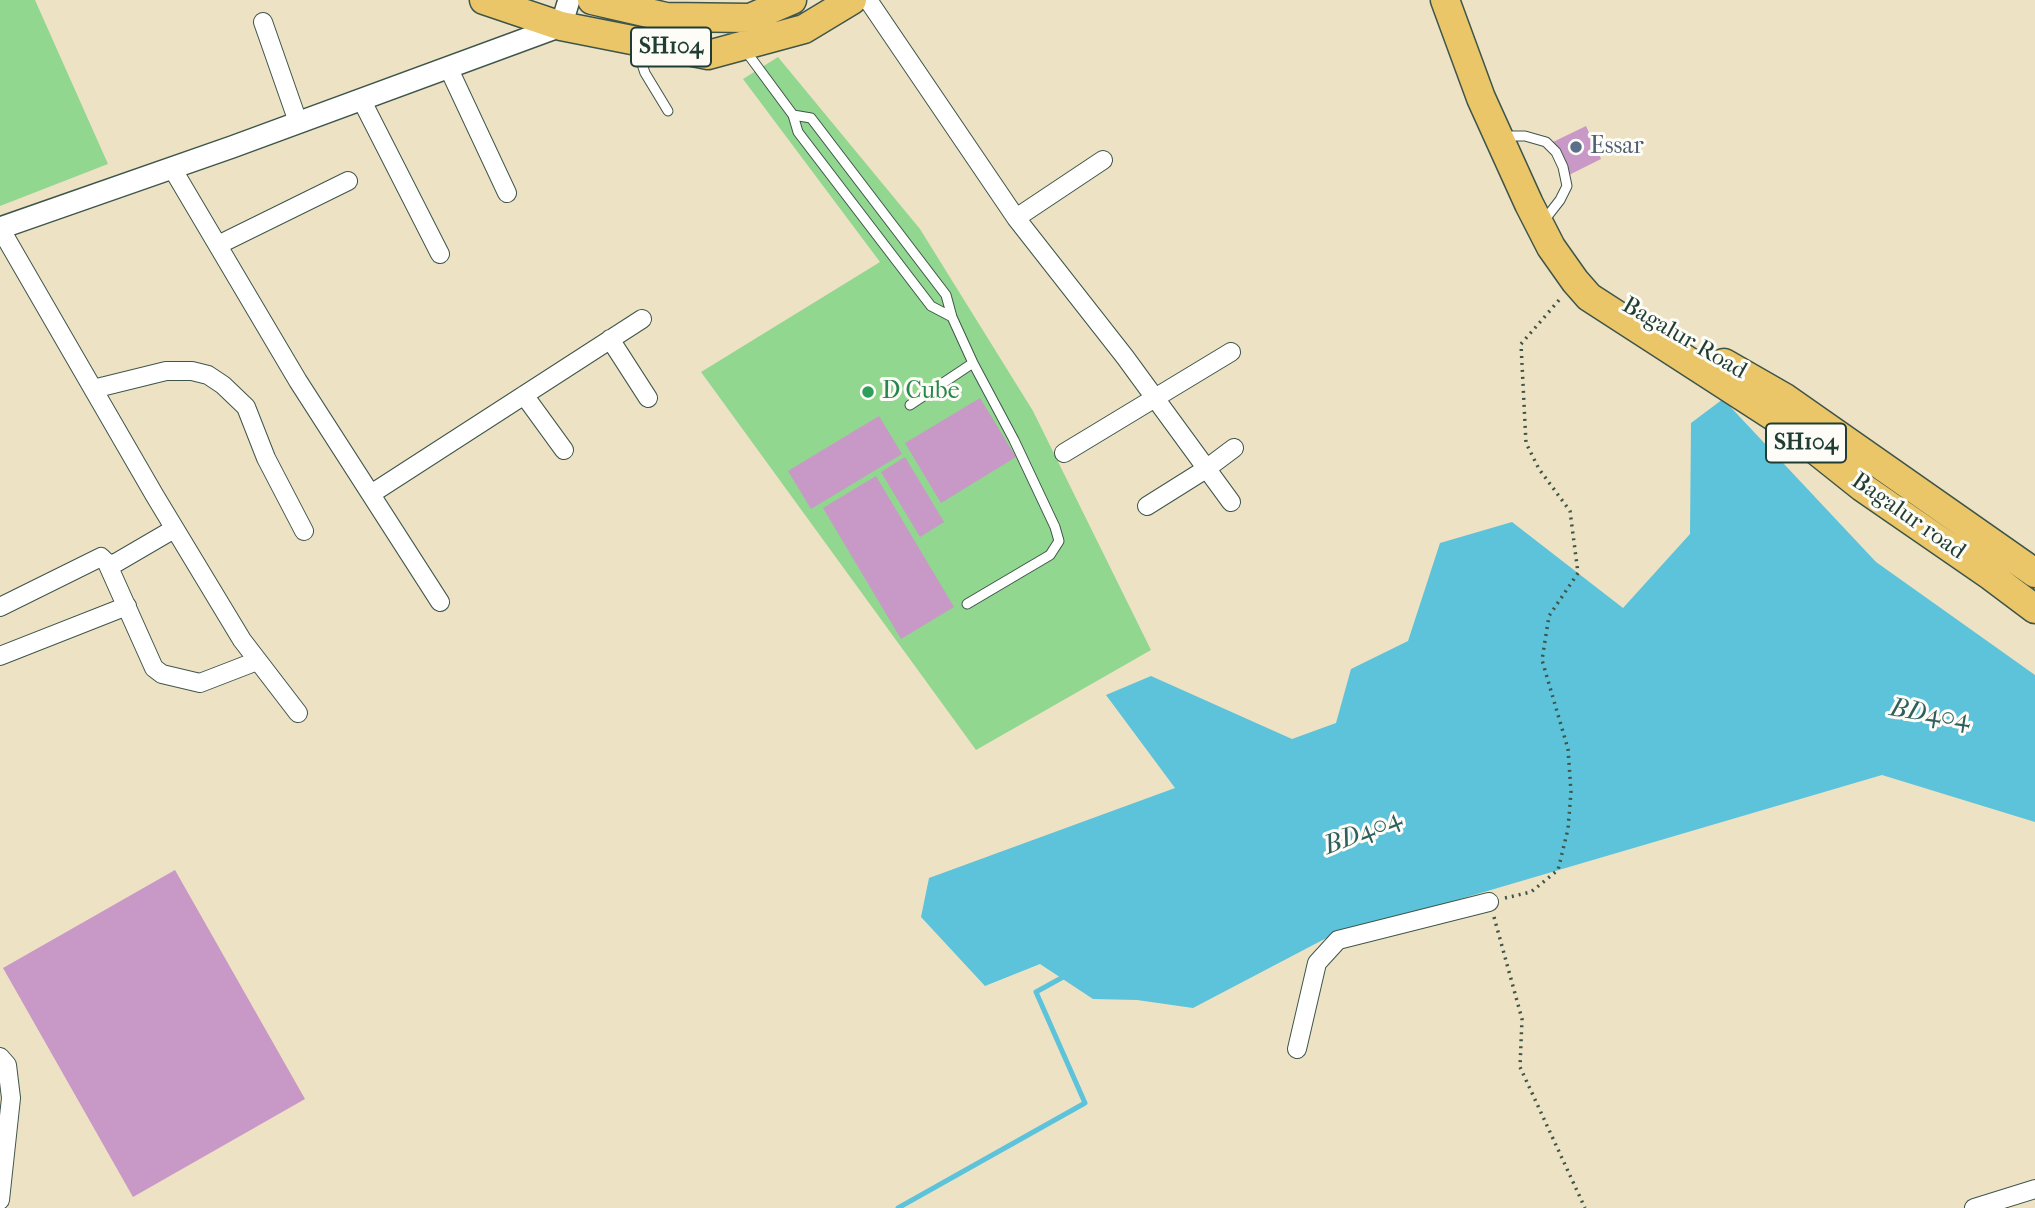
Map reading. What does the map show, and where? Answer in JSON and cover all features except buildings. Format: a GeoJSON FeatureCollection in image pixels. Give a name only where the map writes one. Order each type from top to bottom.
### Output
{"type":"FeatureCollection","features":[{"type":"Feature","properties":{"kind":"main road","name":"SH104"},"geometry":{"type":"LineString","coordinates":[[484,0],[565,13],[641,41],[708,55],[804,29],[852,0]]}},
{"type":"Feature","properties":{"kind":"main road","name":"SH104"},"geometry":{"type":"LineString","coordinates":[[592,0],[750,18],[792,0]]}},
{"type":"Feature","properties":{"kind":"main road","name":"Bagalur Road"},"geometry":{"type":"LineString","coordinates":[[1445,0],[1481,99],[1529,204],[1551,247],[1580,277],[1671,334],[1785,398],[2035,573]]}},
{"type":"Feature","properties":{"kind":"main road","name":"Bagalur Road"},"geometry":{"type":"LineString","coordinates":[[1459,0],[1508,136],[1546,218],[1580,277]]}},
{"type":"Feature","properties":{"kind":"main road","name":"Bagalur road"},"geometry":{"type":"LineString","coordinates":[[1580,277],[1589,297],[1773,416],[1862,487],[2035,609]]}},
{"type":"Feature","properties":{"kind":"street"},"geometry":{"type":"LineString","coordinates":[[868,0],[1016,218],[1156,398],[1231,502]]}},
{"type":"Feature","properties":{"kind":"street"},"geometry":{"type":"LineString","coordinates":[[298,713],[242,640],[174,529],[0,228],[448,67],[565,13]]}},
{"type":"Feature","properties":{"kind":"street"},"geometry":{"type":"LineString","coordinates":[[263,22],[298,122]]}},
{"type":"Feature","properties":{"kind":"street"},"geometry":{"type":"LineString","coordinates":[[448,67],[507,193]]}},
{"type":"Feature","properties":{"kind":"street"},"geometry":{"type":"LineString","coordinates":[[361,99],[440,254]]}},
{"type":"Feature","properties":{"kind":"street"},"geometry":{"type":"LineString","coordinates":[[1016,218],[1103,160]]}},
{"type":"Feature","properties":{"kind":"street"},"geometry":{"type":"LineString","coordinates":[[172,167],[298,381],[440,601]]}},
{"type":"Feature","properties":{"kind":"street"},"geometry":{"type":"LineString","coordinates":[[218,245],[348,181]]}},
{"type":"Feature","properties":{"kind":"street"},"geometry":{"type":"LineString","coordinates":[[370,494],[642,319]]}},
{"type":"Feature","properties":{"kind":"street"},"geometry":{"type":"LineString","coordinates":[[610,339],[648,398]]}},
{"type":"Feature","properties":{"kind":"street"},"geometry":{"type":"LineString","coordinates":[[1064,453],[1231,352]]}},
{"type":"Feature","properties":{"kind":"street"},"geometry":{"type":"LineString","coordinates":[[93,389],[166,371],[192,371],[208,375],[223,385],[246,407],[266,458],[304,531]]}},
{"type":"Feature","properties":{"kind":"street"},"geometry":{"type":"LineString","coordinates":[[524,395],[564,450]]}},
{"type":"Feature","properties":{"kind":"street"},"geometry":{"type":"LineString","coordinates":[[1147,506],[1234,448]]}},
{"type":"Feature","properties":{"kind":"street"},"geometry":{"type":"LineString","coordinates":[[107,563],[114,564],[174,529]]}},
{"type":"Feature","properties":{"kind":"street"},"geometry":{"type":"LineString","coordinates":[[0,607],[101,556],[107,563],[154,668],[162,674],[200,683],[257,661]]}},
{"type":"Feature","properties":{"kind":"street"},"geometry":{"type":"LineString","coordinates":[[0,656],[127,606]]}},
{"type":"Feature","properties":{"kind":"street"},"geometry":{"type":"LineString","coordinates":[[1297,1049],[1317,963],[1338,940],[1489,902]]}},
{"type":"Feature","properties":{"kind":"street"},"geometry":{"type":"LineString","coordinates":[[0,1056],[7,1065],[11,1098],[0,1200]]}},
{"type":"Feature","properties":{"kind":"street"},"geometry":{"type":"LineString","coordinates":[[1973,1208],[2035,1189]]}},
{"type":"Feature","properties":{"kind":"lane"},"geometry":{"type":"LineString","coordinates":[[641,41],[639,55],[645,73],[668,111]]}},
{"type":"Feature","properties":{"kind":"lane"},"geometry":{"type":"LineString","coordinates":[[742,46],[793,115],[797,132],[931,306],[952,317]]}},
{"type":"Feature","properties":{"kind":"lane"},"geometry":{"type":"LineString","coordinates":[[793,115],[811,118],[946,295],[952,317],[973,363],[1014,440],[1055,527],[1059,541],[1050,555],[967,604]]}},
{"type":"Feature","properties":{"kind":"lane"},"geometry":{"type":"LineString","coordinates":[[1508,136],[1525,136],[1546,142],[1556,152],[1563,167],[1567,186],[1546,218]]}},
{"type":"Feature","properties":{"kind":"lane"},"geometry":{"type":"LineString","coordinates":[[910,405],[973,363]]}},
{"type":"Feature","properties":{"kind":"path"},"geometry":{"type":"LineString","coordinates":[[1580,277],[1521,344],[1526,443],[1539,470],[1570,511],[1578,573],[1549,616],[1542,660],[1567,749],[1572,792],[1568,829],[1558,870],[1531,892],[1489,902],[1522,1019],[1520,1067],[1585,1208]]}},
{"type":"Feature","properties":{"kind":"green space"},"geometry":{"type":"Polygon","coordinates":[[[0,0],[35,0],[108,164],[0,206],[0,0]]]}},
{"type":"Feature","properties":{"kind":"green space","name":"D Cube"},"geometry":{"type":"Polygon","coordinates":[[[778,57],[920,229],[1033,411],[1151,650],[976,750],[701,372],[880,262],[743,79],[778,57]]]}},
{"type":"Feature","properties":{"kind":"water"},"geometry":{"type":"Polygon","coordinates":[[[1723,399],[1876,562],[2035,675],[2035,822],[1882,775],[1336,933],[1193,1008],[1137,1000],[1093,999],[1040,964],[985,986],[921,917],[929,878],[1175,788],[1106,695],[1151,676],[1292,739],[1336,723],[1351,669],[1408,641],[1440,543],[1512,522],[1623,608],[1690,534],[1691,423],[1723,399]]]}},
{"type":"Feature","properties":{"kind":"waterway","name":"BD404"},"geometry":{"type":"LineString","coordinates":[[898,1208],[1085,1103],[1036,992],[1065,976]]}},
{"type":"Feature","properties":{"kind":"place","name":"Essar"},"geometry":{"type":"Point","coordinates":[1576,147]}},
{"type":"Feature","properties":{"kind":"place","name":"D Cube"},"geometry":{"type":"Point","coordinates":[868,392]}}]}
